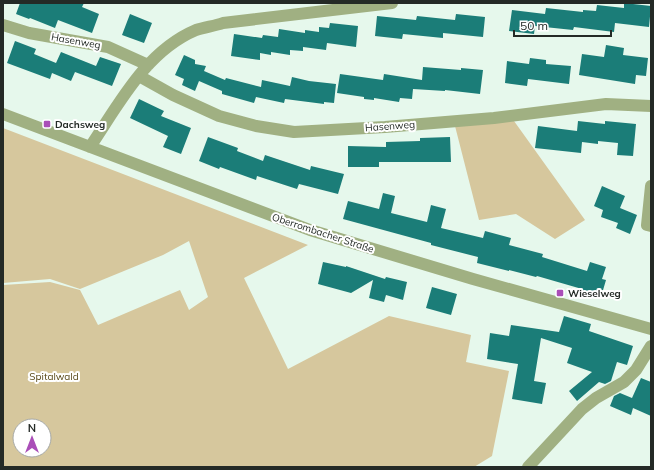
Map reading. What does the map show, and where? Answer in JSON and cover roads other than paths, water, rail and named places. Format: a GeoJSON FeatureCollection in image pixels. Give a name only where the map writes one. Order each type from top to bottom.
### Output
{"type":"FeatureCollection","features":[{"type":"Feature","properties":{"kind":"street"},"geometry":{"type":"LineString","coordinates":[[90,147],[121,100],[148,65],[160,52],[177,40],[197,30],[223,23],[392,3]]}},
{"type":"Feature","properties":{"kind":"street","name":"Hasenweg"},"geometry":{"type":"LineString","coordinates":[[3,25],[29,33],[108,47],[148,65]]}},
{"type":"Feature","properties":{"kind":"street","name":"Hasenweg"},"geometry":{"type":"LineString","coordinates":[[139,76],[173,95],[219,116],[256,126],[294,132],[384,127],[494,118],[606,104],[651,106]]}},
{"type":"Feature","properties":{"kind":"street","name":"Oberrombacher Straße"},"geometry":{"type":"LineString","coordinates":[[3,114],[310,230],[473,279],[651,329]]}},
{"type":"Feature","properties":{"kind":"street"},"geometry":{"type":"LineString","coordinates":[[649,226],[651,186]]}},
{"type":"Feature","properties":{"kind":"street"},"geometry":{"type":"LineString","coordinates":[[528,467],[582,409],[596,398],[624,382],[636,370],[651,346]]}},
{"type":"Feature","properties":{"kind":"place","name":"Dachsweg"},"geometry":{"type":"Point","coordinates":[47,124]}},
{"type":"Feature","properties":{"kind":"place","name":"Wieselweg"},"geometry":{"type":"Point","coordinates":[560,293]}},
{"type":"Feature","properties":{"kind":"park label","name":"Spitalwald"},"geometry":{"type":"Point","coordinates":[54,376]}}]}
